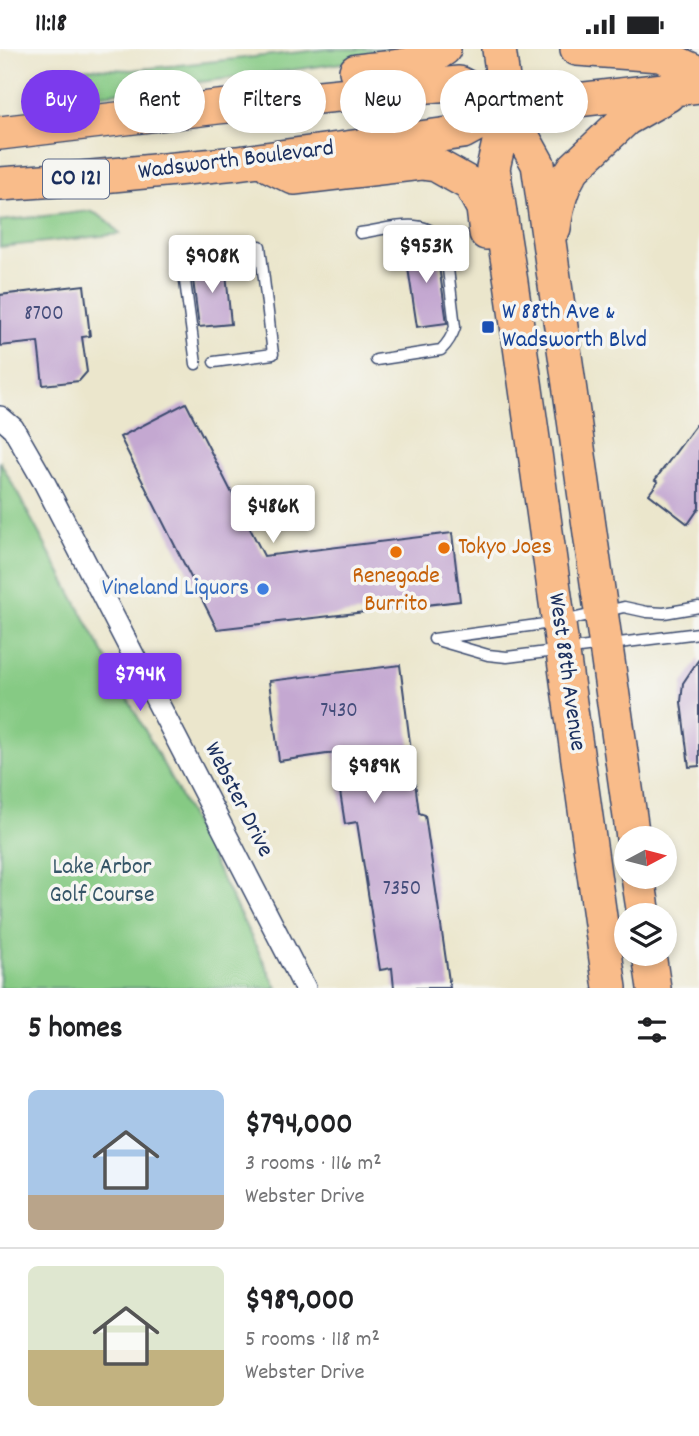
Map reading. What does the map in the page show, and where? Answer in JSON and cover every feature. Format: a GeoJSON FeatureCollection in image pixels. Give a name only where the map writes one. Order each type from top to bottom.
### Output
{"type":"FeatureCollection","features":[{"type":"Feature","properties":{"kind":"main road"},"geometry":{"type":"LineString","coordinates":[[326,93],[341,72],[408,65],[427,59],[444,49]]}},
{"type":"Feature","properties":{"kind":"main road","name":"West 88th Avenue"},"geometry":{"type":"LineString","coordinates":[[499,49],[502,70]]}},
{"type":"Feature","properties":{"kind":"main road"},"geometry":{"type":"LineString","coordinates":[[551,253],[557,205],[567,177],[626,119],[693,83],[660,55],[577,49]]}},
{"type":"Feature","properties":{"kind":"main road","name":"Wadsworth Boulevard"},"geometry":{"type":"LineString","coordinates":[[588,97],[693,83]]}},
{"type":"Feature","properties":{"kind":"main road","name":"CO 121"},"geometry":{"type":"LineString","coordinates":[[326,97],[440,85]]}},
{"type":"Feature","properties":{"kind":"main road","name":"CO 121"},"geometry":{"type":"LineString","coordinates":[[0,134],[219,107]]}},
{"type":"Feature","properties":{"kind":"main road","name":"Wadsworth Boulevard"},"geometry":{"type":"LineString","coordinates":[[0,184],[258,160],[456,133]]}},
{"type":"Feature","properties":{"kind":"main road","name":"West 88th Avenue"},"geometry":{"type":"LineString","coordinates":[[501,133],[493,168],[610,988]]}},
{"type":"Feature","properties":{"kind":"main road","name":"West 88th Avenue"},"geometry":{"type":"LineString","coordinates":[[521,133],[538,164],[631,826]]}},
{"type":"Feature","properties":{"kind":"main road"},"geometry":{"type":"LineString","coordinates":[[258,160],[294,179],[421,163],[436,165],[470,184],[483,208],[490,255],[511,282]]}},
{"type":"Feature","properties":{"kind":"main road"},"geometry":{"type":"LineString","coordinates":[[651,966],[654,988]]}},
{"type":"Feature","properties":{"kind":"street","name":"Webster Drive"},"geometry":{"type":"LineString","coordinates":[[0,417],[13,428],[44,482],[305,988]]}},
{"type":"Feature","properties":{"kind":"lane"},"geometry":{"type":"LineString","coordinates":[[360,233],[415,225],[433,230],[445,244],[455,327],[453,336],[440,350],[376,360]]}},
{"type":"Feature","properties":{"kind":"lane"},"geometry":{"type":"LineString","coordinates":[[195,364],[185,265],[193,254],[260,246],[273,354],[214,362]]}},
{"type":"Feature","properties":{"kind":"lane"},"geometry":{"type":"LineString","coordinates":[[699,607],[664,613],[624,607],[603,629],[561,636],[507,657],[488,655],[434,639],[561,636],[603,629],[699,633]]}},
{"type":"Feature","properties":{"kind":"green space"},"geometry":{"type":"Polygon","coordinates":[[[329,49],[416,49],[398,55],[292,70],[219,70],[219,80],[205,81],[205,70],[132,70],[329,49]]]}},
{"type":"Feature","properties":{"kind":"green space"},"geometry":{"type":"Polygon","coordinates":[[[88,68],[132,70],[114,70],[114,93],[100,94],[100,70],[72,70],[88,68]]]}},
{"type":"Feature","properties":{"kind":"green space"},"geometry":{"type":"Polygon","coordinates":[[[90,211],[106,220],[120,234],[0,247],[0,221],[90,211]]]}},
{"type":"Feature","properties":{"kind":"green space","name":"Lake Arbor Golf Course"},"geometry":{"type":"Polygon","coordinates":[[[0,461],[175,786],[277,988],[0,988],[0,461]]]}},
{"type":"Feature","properties":{"kind":"building"},"geometry":{"type":"Polygon","coordinates":[[[434,243],[447,323],[417,327],[405,248],[434,243]]]}},
{"type":"Feature","properties":{"kind":"building"},"geometry":{"type":"Polygon","coordinates":[[[225,263],[231,324],[199,327],[193,268],[225,263]]]}},
{"type":"Feature","properties":{"kind":"building"},"geometry":{"type":"Polygon","coordinates":[[[84,285],[90,336],[82,337],[87,372],[79,381],[43,385],[38,342],[0,346],[0,295],[84,285]]]}},
{"type":"Feature","properties":{"kind":"building"},"geometry":{"type":"Polygon","coordinates":[[[186,403],[264,556],[452,533],[460,601],[217,629],[120,437],[186,403]]]}},
{"type":"Feature","properties":{"kind":"building"},"geometry":{"type":"Polygon","coordinates":[[[699,421],[699,508],[688,524],[649,494],[658,482],[655,480],[699,421]]]}},
{"type":"Feature","properties":{"kind":"building"},"geometry":{"type":"Polygon","coordinates":[[[699,659],[699,766],[689,767],[681,702],[683,683],[699,659]]]}},
{"type":"Feature","properties":{"kind":"building"},"geometry":{"type":"Polygon","coordinates":[[[400,665],[419,813],[425,815],[450,988],[394,988],[392,968],[380,970],[357,822],[345,824],[334,753],[279,761],[269,681],[400,665]]]}},
{"type":"Feature","properties":{"kind":"place","name":"W 88th Ave & Wadsworth Blvd"},"geometry":{"type":"Point","coordinates":[488,327]}},
{"type":"Feature","properties":{"kind":"place","name":"Tokyo Joes"},"geometry":{"type":"Point","coordinates":[444,548]}},
{"type":"Feature","properties":{"kind":"place","name":"Renegade Burrito"},"geometry":{"type":"Point","coordinates":[396,552]}},
{"type":"Feature","properties":{"kind":"place","name":"Vineland Liquors"},"geometry":{"type":"Point","coordinates":[263,589]}}]}
